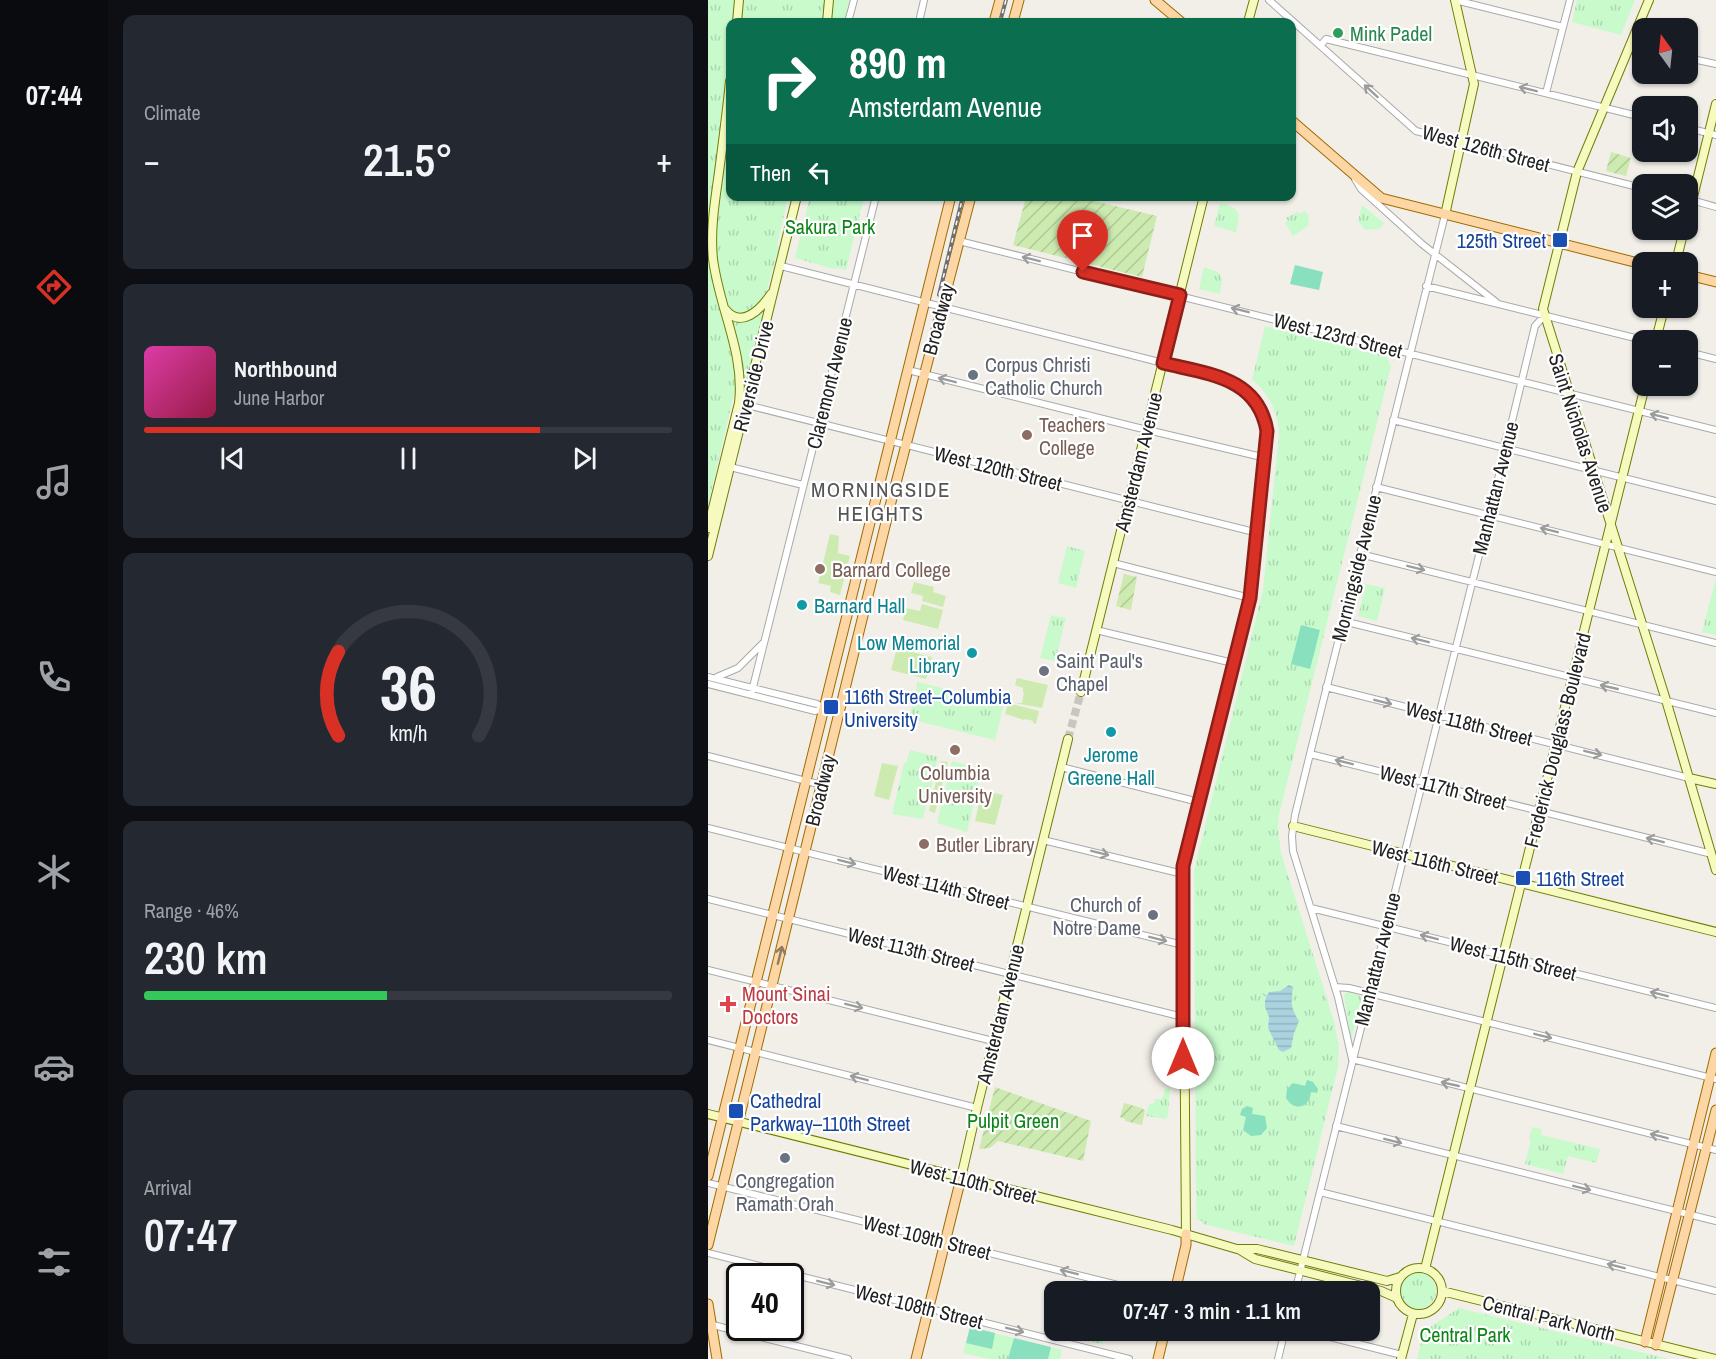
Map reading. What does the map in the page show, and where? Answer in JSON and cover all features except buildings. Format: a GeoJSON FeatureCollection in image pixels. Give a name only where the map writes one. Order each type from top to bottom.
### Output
{"type":"FeatureCollection","features":[{"type":"Feature","properties":{"kind":"main road"},"geometry":{"type":"LineString","coordinates":[[737,18],[739,0]]}},
{"type":"Feature","properties":{"kind":"main road"},"geometry":{"type":"LineString","coordinates":[[827,18],[829,0]]}},
{"type":"Feature","properties":{"kind":"main road"},"geometry":{"type":"LineString","coordinates":[[995,18],[1000,0]]}},
{"type":"Feature","properties":{"kind":"main road"},"geometry":{"type":"LineString","coordinates":[[1014,18],[1019,0]]}},
{"type":"Feature","properties":{"kind":"main road"},"geometry":{"type":"LineString","coordinates":[[1155,0],[1176,18]]}},
{"type":"Feature","properties":{"kind":"main road"},"geometry":{"type":"LineString","coordinates":[[1249,18],[1254,0]]}},
{"type":"Feature","properties":{"kind":"main road"},"geometry":{"type":"LineString","coordinates":[[1455,0],[1473,75]]}},
{"type":"Feature","properties":{"kind":"main road","name":"Saint Nicholas Avenue"},"geometry":{"type":"LineString","coordinates":[[1649,0],[1577,172],[1544,305],[1544,316],[1666,700],[1714,855],[1716,870]]}},
{"type":"Feature","properties":{"kind":"main road","name":"Morningside Avenue"},"geometry":{"type":"LineString","coordinates":[[1444,215],[1473,84],[1473,75]]}},
{"type":"Feature","properties":{"kind":"main road"},"geometry":{"type":"LineString","coordinates":[[1698,176],[1712,134],[1716,104]]}},
{"type":"Feature","properties":{"kind":"main road","name":"Riverside Drive"},"geometry":{"type":"LineString","coordinates":[[708,556],[730,467],[742,404],[739,366],[714,264],[712,235],[726,115]]}},
{"type":"Feature","properties":{"kind":"main road"},"geometry":{"type":"LineString","coordinates":[[1296,125],[1381,198],[1632,262]]}},
{"type":"Feature","properties":{"kind":"main road","name":"Riverside Drive"},"geometry":{"type":"LineString","coordinates":[[708,528],[797,201]]}},
{"type":"Feature","properties":{"kind":"main road","name":"Broadway"},"geometry":{"type":"LineString","coordinates":[[708,1176],[950,201]]}},
{"type":"Feature","properties":{"kind":"main road","name":"Broadway"},"geometry":{"type":"LineString","coordinates":[[708,1245],[890,506],[969,201]]}},
{"type":"Feature","properties":{"kind":"main road","name":"Amsterdam Avenue"},"geometry":{"type":"LineString","coordinates":[[1081,692],[1203,201]]}},
{"type":"Feature","properties":{"kind":"main road"},"geometry":{"type":"LineString","coordinates":[[1698,278],[1716,282]]}},
{"type":"Feature","properties":{"kind":"main road"},"geometry":{"type":"LineString","coordinates":[[723,305],[730,314],[749,316],[758,311],[774,290]]}},
{"type":"Feature","properties":{"kind":"main road"},"geometry":{"type":"LineString","coordinates":[[1163,363],[1233,382],[1248,392],[1258,403],[1266,421],[1268,439],[1250,598],[1183,861],[1186,1245],[1178,1281]]}},
{"type":"Feature","properties":{"kind":"main road","name":"Frederick Douglass Boulevard"},"geometry":{"type":"LineString","coordinates":[[1425,1269],[1643,396]]}},
{"type":"Feature","properties":{"kind":"main road"},"geometry":{"type":"LineString","coordinates":[[875,502],[890,506]]}},
{"type":"Feature","properties":{"kind":"main road"},"geometry":{"type":"LineString","coordinates":[[859,570],[874,574]]}},
{"type":"Feature","properties":{"kind":"main road","name":"Amsterdam Avenue"},"geometry":{"type":"LineString","coordinates":[[916,1359],[1068,740]]}},
{"type":"Feature","properties":{"kind":"main road","name":"West 118th Street"},"geometry":{"type":"LineString","coordinates":[[1689,778],[1716,784]]}},
{"type":"Feature","properties":{"kind":"main road","name":"West 116th Street"},"geometry":{"type":"LineString","coordinates":[[1293,826],[1716,932]]}},
{"type":"Feature","properties":{"kind":"main road"},"geometry":{"type":"LineString","coordinates":[[1644,1342],[1693,1144],[1713,1078],[1716,1053]]}},
{"type":"Feature","properties":{"kind":"main road"},"geometry":{"type":"LineString","coordinates":[[1715,1359],[1656,1345],[1689,1215],[1711,1149],[1716,1110]]}},
{"type":"Feature","properties":{"kind":"main road","name":"West 110th Street"},"geometry":{"type":"LineString","coordinates":[[708,1114],[1186,1234],[1237,1249],[1255,1259],[1381,1291],[1397,1298]]}},
{"type":"Feature","properties":{"kind":"main road","name":"West 110th Street"},"geometry":{"type":"LineString","coordinates":[[1237,1249],[1257,1249],[1387,1281],[1400,1277]]}},
{"type":"Feature","properties":{"kind":"main road"},"geometry":{"type":"LineString","coordinates":[[1425,1269],[1438,1278],[1442,1291],[1440,1302],[1433,1310],[1425,1314],[1413,1314],[1403,1308],[1397,1298],[1396,1286],[1400,1277],[1410,1270],[1425,1269]]}},
{"type":"Feature","properties":{"kind":"main road","name":"Central Park North"},"geometry":{"type":"LineString","coordinates":[[1442,1291],[1656,1345]]}},
{"type":"Feature","properties":{"kind":"main road"},"geometry":{"type":"LineString","coordinates":[[708,1304],[717,1359]]}},
{"type":"Feature","properties":{"kind":"main road"},"geometry":{"type":"LineString","coordinates":[[1402,1357],[1413,1314]]}},
{"type":"Feature","properties":{"kind":"main road"},"geometry":{"type":"LineString","coordinates":[[1158,1359],[1162,1341]]}},
{"type":"Feature","properties":{"kind":"street"},"geometry":{"type":"LineString","coordinates":[[849,18],[854,0]]}},
{"type":"Feature","properties":{"kind":"street"},"geometry":{"type":"LineString","coordinates":[[920,18],[924,0]]}},
{"type":"Feature","properties":{"kind":"street","name":"West 126th Street"},"geometry":{"type":"LineString","coordinates":[[1269,0],[1290,18]]}},
{"type":"Feature","properties":{"kind":"street"},"geometry":{"type":"LineString","coordinates":[[1455,0],[1563,27]]}},
{"type":"Feature","properties":{"kind":"street"},"geometry":{"type":"LineString","coordinates":[[1546,93],[1569,0]]}},
{"type":"Feature","properties":{"kind":"street","name":"West 126th Street"},"geometry":{"type":"LineString","coordinates":[[1296,23],[1416,131],[1632,186]]}},
{"type":"Feature","properties":{"kind":"street"},"geometry":{"type":"LineString","coordinates":[[1321,45],[1326,39],[1632,115]]}},
{"type":"Feature","properties":{"kind":"street"},"geometry":{"type":"LineString","coordinates":[[1698,60],[1716,64]]}},
{"type":"Feature","properties":{"kind":"street"},"geometry":{"type":"LineString","coordinates":[[1353,176],[1361,189],[1498,304]]}},
{"type":"Feature","properties":{"kind":"street","name":"Claremont Avenue"},"geometry":{"type":"LineString","coordinates":[[752,691],[875,201]]}},
{"type":"Feature","properties":{"kind":"street"},"geometry":{"type":"LineString","coordinates":[[1698,202],[1716,207]]}},
{"type":"Feature","properties":{"kind":"street","name":"Morningside Avenue"},"geometry":{"type":"LineString","coordinates":[[1352,1059],[1335,987],[1294,856],[1293,826],[1444,215]]}},
{"type":"Feature","properties":{"kind":"street","name":"West 123rd Street"},"geometry":{"type":"LineString","coordinates":[[959,241],[1716,430]]}},
{"type":"Feature","properties":{"kind":"street"},"geometry":{"type":"LineString","coordinates":[[780,266],[1163,363]]}},
{"type":"Feature","properties":{"kind":"street"},"geometry":{"type":"LineString","coordinates":[[1426,286],[1632,337]]}},
{"type":"Feature","properties":{"kind":"street","name":"Manhattan Avenue"},"geometry":{"type":"LineString","coordinates":[[1298,1281],[1535,326],[1544,316]]}},
{"type":"Feature","properties":{"kind":"street"},"geometry":{"type":"LineString","coordinates":[[1698,354],[1716,359]]}},
{"type":"Feature","properties":{"kind":"street"},"geometry":{"type":"LineString","coordinates":[[908,370],[1266,458]]}},
{"type":"Feature","properties":{"kind":"street","name":"West 120th Street"},"geometry":{"type":"LineString","coordinates":[[742,404],[1258,533]]}},
{"type":"Feature","properties":{"kind":"street"},"geometry":{"type":"LineString","coordinates":[[1393,420],[1716,501]]}},
{"type":"Feature","properties":{"kind":"street"},"geometry":{"type":"LineString","coordinates":[[730,467],[803,485]]}},
{"type":"Feature","properties":{"kind":"street"},"geometry":{"type":"LineString","coordinates":[[1376,488],[1716,572]]}},
{"type":"Feature","properties":{"kind":"street"},"geometry":{"type":"LineString","coordinates":[[1360,554],[1716,643]]}},
{"type":"Feature","properties":{"kind":"street"},"geometry":{"type":"LineString","coordinates":[[1113,563],[1250,598]]}},
{"type":"Feature","properties":{"kind":"street"},"geometry":{"type":"LineString","coordinates":[[1343,621],[1716,713]]}},
{"type":"Feature","properties":{"kind":"street"},"geometry":{"type":"LineString","coordinates":[[1096,630],[1233,663]]}},
{"type":"Feature","properties":{"kind":"street"},"geometry":{"type":"LineString","coordinates":[[709,679],[720,677],[738,668],[765,640]]}},
{"type":"Feature","properties":{"kind":"street"},"geometry":{"type":"LineString","coordinates":[[709,679],[752,691],[817,704],[825,709],[840,712]]}},
{"type":"Feature","properties":{"kind":"street","name":"West 118th Street"},"geometry":{"type":"LineString","coordinates":[[1326,687],[1689,778]]}},
{"type":"Feature","properties":{"kind":"street","name":"West 117th Street"},"geometry":{"type":"LineString","coordinates":[[1310,754],[1714,855]]}},
{"type":"Feature","properties":{"kind":"street"},"geometry":{"type":"LineString","coordinates":[[708,756],[822,785]]}},
{"type":"Feature","properties":{"kind":"street"},"geometry":{"type":"LineString","coordinates":[[1061,767],[1199,802]]}},
{"type":"Feature","properties":{"kind":"street","name":"West 114th Street"},"geometry":{"type":"LineString","coordinates":[[708,828],[1183,945]]}},
{"type":"Feature","properties":{"kind":"street"},"geometry":{"type":"LineString","coordinates":[[1043,840],[1183,874]]}},
{"type":"Feature","properties":{"kind":"street","name":"West 113th Street"},"geometry":{"type":"LineString","coordinates":[[708,899],[1184,1017]]}},
{"type":"Feature","properties":{"kind":"street","name":"West 115th Street"},"geometry":{"type":"LineString","coordinates":[[1311,908],[1716,1008]]}},
{"type":"Feature","properties":{"kind":"street"},"geometry":{"type":"LineString","coordinates":[[708,970],[993,1041]]}},
{"type":"Feature","properties":{"kind":"street"},"geometry":{"type":"LineString","coordinates":[[1335,987],[1369,992],[1713,1078]]}},
{"type":"Feature","properties":{"kind":"street"},"geometry":{"type":"LineString","coordinates":[[708,1040],[977,1107]]}},
{"type":"Feature","properties":{"kind":"street"},"geometry":{"type":"LineString","coordinates":[[1352,1059],[1711,1149]]}},
{"type":"Feature","properties":{"kind":"street"},"geometry":{"type":"LineString","coordinates":[[1336,1126],[1716,1221]]}},
{"type":"Feature","properties":{"kind":"street","name":"West 109th Street"},"geometry":{"type":"LineString","coordinates":[[708,1183],[1103,1281]]}},
{"type":"Feature","properties":{"kind":"street"},"geometry":{"type":"LineString","coordinates":[[1320,1192],[1716,1291]]}},
{"type":"Feature","properties":{"kind":"street","name":"West 108th Street"},"geometry":{"type":"LineString","coordinates":[[708,1254],[1129,1359]]}},
{"type":"Feature","properties":{"kind":"street"},"geometry":{"type":"LineString","coordinates":[[710,1324],[848,1359]]}},
{"type":"Feature","properties":{"kind":"street"},"geometry":{"type":"LineString","coordinates":[[1278,1359],[1283,1341]]}},
{"type":"Feature","properties":{"kind":"street"},"geometry":{"type":"LineString","coordinates":[[1343,1341],[1402,1357]]}},
{"type":"Feature","properties":{"kind":"green space"},"geometry":{"type":"Polygon","coordinates":[[[708,0],[850,0],[845,18],[726,18],[726,201],[787,201],[745,397],[734,394],[708,505],[708,0]]]}},
{"type":"Feature","properties":{"kind":"green space"},"geometry":{"type":"Polygon","coordinates":[[[1577,0],[1635,0],[1621,35],[1572,22],[1577,0]]]}},
{"type":"Feature","properties":{"kind":"green space"},"geometry":{"type":"Polygon","coordinates":[[[1611,152],[1631,158],[1626,176],[1606,171],[1611,152]]]}},
{"type":"Feature","properties":{"kind":"green space","name":"Sakura Park"},"geometry":{"type":"Polygon","coordinates":[[[809,201],[863,201],[846,270],[795,258],[809,201]]]}},
{"type":"Feature","properties":{"kind":"green space"},"geometry":{"type":"Polygon","coordinates":[[[1025,201],[1094,201],[1157,216],[1142,277],[1013,245],[1025,201]]]}},
{"type":"Feature","properties":{"kind":"green space"},"geometry":{"type":"Polygon","coordinates":[[[1220,203],[1232,207],[1237,212],[1236,232],[1214,226],[1220,203]]]}},
{"type":"Feature","properties":{"kind":"green space"},"geometry":{"type":"Polygon","coordinates":[[[1362,205],[1384,223],[1379,229],[1365,230],[1358,221],[1362,205]]]}},
{"type":"Feature","properties":{"kind":"green space"},"geometry":{"type":"Polygon","coordinates":[[[1305,211],[1309,216],[1308,226],[1293,236],[1285,223],[1288,221],[1286,218],[1297,212],[1299,214],[1305,211]]]}},
{"type":"Feature","properties":{"kind":"green space"},"geometry":{"type":"Polygon","coordinates":[[[1295,265],[1323,272],[1319,290],[1290,284],[1295,265]]]}},
{"type":"Feature","properties":{"kind":"green space"},"geometry":{"type":"Polygon","coordinates":[[[1204,267],[1218,272],[1222,279],[1220,294],[1199,289],[1204,267]]]}},
{"type":"Feature","properties":{"kind":"green space"},"geometry":{"type":"Polygon","coordinates":[[[1265,326],[1386,356],[1391,366],[1279,815],[1281,853],[1333,1018],[1339,1045],[1338,1067],[1294,1246],[1203,1224],[1202,1221],[1197,1220],[1196,1207],[1194,871],[1263,590],[1279,434],[1272,404],[1252,380],[1265,326]]]}},
{"type":"Feature","properties":{"kind":"green space"},"geometry":{"type":"Polygon","coordinates":[[[830,534],[839,536],[838,553],[850,556],[840,595],[830,592],[831,586],[818,583],[830,534]]]}},
{"type":"Feature","properties":{"kind":"green space"},"geometry":{"type":"Polygon","coordinates":[[[1067,546],[1085,551],[1076,588],[1058,583],[1067,546]]]}},
{"type":"Feature","properties":{"kind":"green space"},"geometry":{"type":"Polygon","coordinates":[[[1124,574],[1137,577],[1131,610],[1116,606],[1124,574]]]}},
{"type":"Feature","properties":{"kind":"green space"},"geometry":{"type":"Polygon","coordinates":[[[1716,578],[1716,635],[1702,632],[1716,578]]]}},
{"type":"Feature","properties":{"kind":"green space"},"geometry":{"type":"Polygon","coordinates":[[[914,582],[934,587],[933,592],[946,596],[943,607],[922,601],[923,596],[911,593],[914,582]]]}},
{"type":"Feature","properties":{"kind":"green space"},"geometry":{"type":"Polygon","coordinates":[[[1366,584],[1385,588],[1377,621],[1358,616],[1366,584]]]}},
{"type":"Feature","properties":{"kind":"green space"},"geometry":{"type":"Polygon","coordinates":[[[922,604],[943,610],[938,629],[903,620],[906,608],[920,611],[922,604]]]}},
{"type":"Feature","properties":{"kind":"green space"},"geometry":{"type":"Polygon","coordinates":[[[1051,615],[1066,618],[1055,661],[1040,658],[1051,615]]]}},
{"type":"Feature","properties":{"kind":"green space"},"geometry":{"type":"Polygon","coordinates":[[[1301,625],[1320,630],[1310,669],[1291,664],[1301,625]]]}},
{"type":"Feature","properties":{"kind":"green space"},"geometry":{"type":"Polygon","coordinates":[[[897,648],[932,657],[926,679],[891,670],[897,648]]]}},
{"type":"Feature","properties":{"kind":"green space"},"geometry":{"type":"Polygon","coordinates":[[[1017,678],[1048,685],[1042,708],[1015,703],[1022,703],[1024,693],[1023,688],[1015,685],[1017,678]]]}},
{"type":"Feature","properties":{"kind":"green space"},"geometry":{"type":"Polygon","coordinates":[[[918,682],[1004,704],[995,740],[909,719],[918,682]]]}},
{"type":"Feature","properties":{"kind":"green space"},"geometry":{"type":"Polygon","coordinates":[[[1008,703],[1039,711],[1036,724],[1033,721],[1005,714],[1008,703]]]}},
{"type":"Feature","properties":{"kind":"green space"},"geometry":{"type":"Polygon","coordinates":[[[910,750],[938,757],[923,819],[892,814],[904,763],[906,763],[910,750]]]}},
{"type":"Feature","properties":{"kind":"green space"},"geometry":{"type":"Polygon","coordinates":[[[941,761],[948,762],[935,813],[929,811],[941,761]]]}},
{"type":"Feature","properties":{"kind":"green space"},"geometry":{"type":"Polygon","coordinates":[[[952,761],[980,768],[977,781],[979,782],[967,832],[937,823],[952,761]]]}},
{"type":"Feature","properties":{"kind":"green space"},"geometry":{"type":"Polygon","coordinates":[[[882,763],[898,766],[889,800],[874,796],[882,763]]]}},
{"type":"Feature","properties":{"kind":"green space"},"geometry":{"type":"Polygon","coordinates":[[[982,790],[1003,795],[995,825],[975,821],[982,790]]]}},
{"type":"Feature","properties":{"kind":"green space"},"geometry":{"type":"Polygon","coordinates":[[[1348,991],[1362,997],[1351,1040],[1344,995],[1348,991]]]}},
{"type":"Feature","properties":{"kind":"green space"},"geometry":{"type":"Polygon","coordinates":[[[1307,1080],[1313,1082],[1318,1089],[1317,1093],[1311,1092],[1305,1105],[1293,1105],[1286,1098],[1287,1089],[1293,1083],[1305,1086],[1307,1080]]]}},
{"type":"Feature","properties":{"kind":"green space","name":"Pulpit Green"},"geometry":{"type":"Polygon","coordinates":[[[995,1087],[1091,1121],[1083,1161],[998,1141],[990,1148],[979,1149],[995,1087]]]}},
{"type":"Feature","properties":{"kind":"green space"},"geometry":{"type":"Polygon","coordinates":[[[1170,1088],[1166,1119],[1146,1116],[1149,1104],[1154,1103],[1155,1099],[1161,1099],[1164,1089],[1170,1088]]]}},
{"type":"Feature","properties":{"kind":"green space"},"geometry":{"type":"Polygon","coordinates":[[[1124,1103],[1145,1111],[1142,1125],[1125,1121],[1120,1117],[1124,1103]]]}},
{"type":"Feature","properties":{"kind":"green space"},"geometry":{"type":"Polygon","coordinates":[[[1247,1106],[1253,1108],[1252,1114],[1265,1116],[1267,1128],[1261,1135],[1251,1136],[1243,1130],[1246,1117],[1240,1115],[1242,1109],[1247,1106]]]}},
{"type":"Feature","properties":{"kind":"green space"},"geometry":{"type":"Polygon","coordinates":[[[1532,1127],[1542,1129],[1541,1135],[1600,1149],[1596,1163],[1568,1156],[1563,1174],[1525,1164],[1532,1127]]]}},
{"type":"Feature","properties":{"kind":"green space"},"geometry":{"type":"Polygon","coordinates":[[[1418,1273],[1431,1278],[1436,1291],[1431,1304],[1418,1309],[1405,1304],[1400,1291],[1405,1278],[1418,1273]]]}},
{"type":"Feature","properties":{"kind":"green space","name":"Central Park"},"geometry":{"type":"Polygon","coordinates":[[[1459,1308],[1669,1359],[1417,1359],[1424,1331],[1459,1308]]]}},
{"type":"Feature","properties":{"kind":"green space"},"geometry":{"type":"Polygon","coordinates":[[[970,1327],[1062,1350],[1060,1359],[989,1359],[963,1353],[970,1327]]]}},
{"type":"Feature","properties":{"kind":"green space"},"geometry":{"type":"Polygon","coordinates":[[[970,1327],[995,1333],[992,1349],[966,1343],[970,1327]]]}},
{"type":"Feature","properties":{"kind":"green space"},"geometry":{"type":"Polygon","coordinates":[[[1014,1338],[1051,1347],[1048,1359],[1008,1359],[1014,1338]]]}},
{"type":"Feature","properties":{"kind":"water"},"geometry":{"type":"Polygon","coordinates":[[[1289,985],[1293,987],[1292,1004],[1299,1021],[1291,1048],[1283,1052],[1279,1050],[1268,1028],[1269,1017],[1265,1000],[1269,992],[1280,991],[1289,985]]]}},
{"type":"Feature","properties":{"kind":"tunnel"},"geometry":{"type":"LineString","coordinates":[[1068,739],[1081,692]]}},
{"type":"Feature","properties":{"kind":"railway"},"geometry":{"type":"LineString","coordinates":[[1001,18],[1006,0]]}},
{"type":"Feature","properties":{"kind":"railway"},"geometry":{"type":"LineString","coordinates":[[939,295],[962,201]]}},
{"type":"Feature","properties":{"kind":"place","name":"Mink Padel"},"geometry":{"type":"Point","coordinates":[1338,33]}},
{"type":"Feature","properties":{"kind":"place","name":"125th Street"},"geometry":{"type":"Point","coordinates":[1560,240]}},
{"type":"Feature","properties":{"kind":"place","name":"Corpus Christi Catholic Church"},"geometry":{"type":"Point","coordinates":[973,375]}},
{"type":"Feature","properties":{"kind":"place","name":"Teachers College"},"geometry":{"type":"Point","coordinates":[1027,435]}},
{"type":"Feature","properties":{"kind":"place","name":"Barnard College"},"geometry":{"type":"Point","coordinates":[820,569]}},
{"type":"Feature","properties":{"kind":"place","name":"Barnard Hall"},"geometry":{"type":"Point","coordinates":[802,605]}},
{"type":"Feature","properties":{"kind":"place","name":"Low Memorial Library"},"geometry":{"type":"Point","coordinates":[972,653]}},
{"type":"Feature","properties":{"kind":"place","name":"Saint Paul's Chapel"},"geometry":{"type":"Point","coordinates":[1044,671]}},
{"type":"Feature","properties":{"kind":"place","name":"116th Street–Columbia University"},"geometry":{"type":"Point","coordinates":[831,707]}},
{"type":"Feature","properties":{"kind":"place","name":"Jerome Greene Hall"},"geometry":{"type":"Point","coordinates":[1111,732]}},
{"type":"Feature","properties":{"kind":"place","name":"Columbia University"},"geometry":{"type":"Point","coordinates":[955,750]}},
{"type":"Feature","properties":{"kind":"place","name":"Butler Library"},"geometry":{"type":"Point","coordinates":[924,844]}},
{"type":"Feature","properties":{"kind":"place","name":"116th Street"},"geometry":{"type":"Point","coordinates":[1523,878]}},
{"type":"Feature","properties":{"kind":"place","name":"Church of Notre Dame"},"geometry":{"type":"Point","coordinates":[1153,915]}},
{"type":"Feature","properties":{"kind":"place","name":"Mount Sinai Doctors"},"geometry":{"type":"Point","coordinates":[728,1004]}},
{"type":"Feature","properties":{"kind":"place","name":"Cathedral Parkway–110th Street"},"geometry":{"type":"Point","coordinates":[736,1111]}},
{"type":"Feature","properties":{"kind":"place","name":"Congregation Ramath Orah"},"geometry":{"type":"Point","coordinates":[785,1158]}},
{"type":"Feature","properties":{"kind":"district","name":"MORNINGSIDE HEIGHTS"},"geometry":{"type":"Point","coordinates":[881,501]}},
{"type":"Feature","properties":{"kind":"route"},"geometry":{"type":"LineString","coordinates":[[1083,272],[1180,295],[1163,363],[1239,385],[1258,403],[1266,421],[1268,439],[1250,598],[1183,861],[1183,1058]]}}]}
